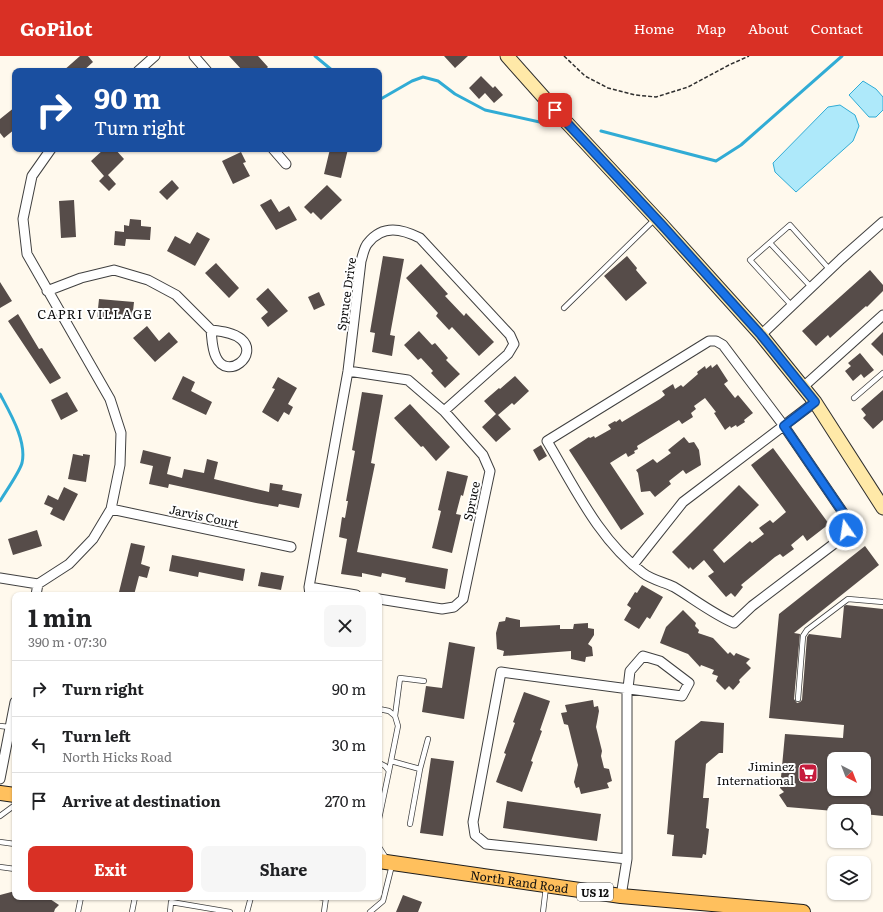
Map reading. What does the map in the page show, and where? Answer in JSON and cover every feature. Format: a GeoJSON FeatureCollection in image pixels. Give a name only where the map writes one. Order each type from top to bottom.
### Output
{"type":"FeatureCollection","features":[{"type":"Feature","properties":{"kind":"main road"},"geometry":{"type":"LineString","coordinates":[[507,56],[761,335],[802,388],[815,402],[881,501]]}},
{"type":"Feature","properties":{"kind":"main road"},"geometry":{"type":"LineString","coordinates":[[0,793],[12,795]]}},
{"type":"Feature","properties":{"kind":"main road","name":"North Rand Road"},"geometry":{"type":"LineString","coordinates":[[387,863],[689,905],[798,912]]}},
{"type":"Feature","properties":{"kind":"street"},"geometry":{"type":"LineString","coordinates":[[141,68],[155,56]]}},
{"type":"Feature","properties":{"kind":"street"},"geometry":{"type":"LineString","coordinates":[[194,56],[204,68]]}},
{"type":"Feature","properties":{"kind":"street"},"geometry":{"type":"LineString","coordinates":[[0,578],[38,584],[69,564],[93,538],[111,508],[120,465],[121,433],[110,399],[27,254],[23,219],[32,176],[49,152]]}},
{"type":"Feature","properties":{"kind":"street"},"geometry":{"type":"LineString","coordinates":[[276,152],[286,164]]}},
{"type":"Feature","properties":{"kind":"street"},"geometry":{"type":"LineString","coordinates":[[761,335],[883,222]]}},
{"type":"Feature","properties":{"kind":"street","name":"Spruce Drive"},"geometry":{"type":"LineString","coordinates":[[310,591],[348,371],[361,261],[367,243],[379,233],[392,230],[408,232],[420,238],[510,335],[514,344],[508,354],[444,411]]}},
{"type":"Feature","properties":{"kind":"street"},"geometry":{"type":"LineString","coordinates":[[47,291],[81,278],[114,270],[148,280],[176,295],[211,330],[239,337],[243,341],[246,350],[246,356],[239,364],[229,367],[220,363],[216,358],[213,348],[211,330]]}},
{"type":"Feature","properties":{"kind":"street"},"geometry":{"type":"LineString","coordinates":[[802,388],[883,315]]}},
{"type":"Feature","properties":{"kind":"street"},"geometry":{"type":"LineString","coordinates":[[710,341],[716,341],[723,345],[784,426],[844,514],[847,523],[846,530],[839,540],[752,606],[734,623],[721,618],[672,586],[645,574],[622,556],[597,526],[547,442],[710,341]]}},
{"type":"Feature","properties":{"kind":"street","name":"Spruce"},"geometry":{"type":"LineString","coordinates":[[348,371],[408,380],[444,411],[483,455],[490,470],[463,599],[454,607],[442,609],[382,599]]}},
{"type":"Feature","properties":{"kind":"street"},"geometry":{"type":"LineString","coordinates":[[634,565],[683,502],[815,402]]}},
{"type":"Feature","properties":{"kind":"street","name":"Jarvis Court"},"geometry":{"type":"LineString","coordinates":[[111,508],[291,547]]}},
{"type":"Feature","properties":{"kind":"street"},"geometry":{"type":"LineString","coordinates":[[37,592],[38,584]]}},
{"type":"Feature","properties":{"kind":"street"},"geometry":{"type":"LineString","coordinates":[[310,591],[322,592]]}},
{"type":"Feature","properties":{"kind":"street"},"geometry":{"type":"LineString","coordinates":[[621,896],[627,859],[628,688],[630,671],[643,656],[660,661],[689,683],[682,696],[628,688],[500,672],[473,822],[475,835],[486,844],[627,859]]}},
{"type":"Feature","properties":{"kind":"street"},"geometry":{"type":"LineString","coordinates":[[0,779],[2,759],[12,717]]}},
{"type":"Feature","properties":{"kind":"lane"},"geometry":{"type":"LineString","coordinates":[[564,308],[656,218]]}},
{"type":"Feature","properties":{"kind":"lane"},"geometry":{"type":"LineString","coordinates":[[792,306],[750,260],[790,225],[830,270]]}},
{"type":"Feature","properties":{"kind":"lane"},"geometry":{"type":"LineString","coordinates":[[770,243],[812,287]]}},
{"type":"Feature","properties":{"kind":"lane"},"geometry":{"type":"LineString","coordinates":[[854,398],[883,372]]}},
{"type":"Feature","properties":{"kind":"lane"},"geometry":{"type":"LineString","coordinates":[[798,699],[804,636],[807,630],[848,599],[883,602]]}},
{"type":"Feature","properties":{"kind":"lane"},"geometry":{"type":"LineString","coordinates":[[395,679],[400,678],[424,681]]}},
{"type":"Feature","properties":{"kind":"lane"},"geometry":{"type":"LineString","coordinates":[[394,716],[400,678]]}},
{"type":"Feature","properties":{"kind":"lane"},"geometry":{"type":"LineString","coordinates":[[382,710],[389,711],[394,716],[398,726],[382,805]]}},
{"type":"Feature","properties":{"kind":"lane"},"geometry":{"type":"LineString","coordinates":[[0,726],[10,727]]}},
{"type":"Feature","properties":{"kind":"lane"},"geometry":{"type":"LineString","coordinates":[[410,824],[420,769],[428,739]]}},
{"type":"Feature","properties":{"kind":"lane"},"geometry":{"type":"LineString","coordinates":[[391,761],[420,769]]}},
{"type":"Feature","properties":{"kind":"lane"},"geometry":{"type":"LineString","coordinates":[[382,764],[389,771]]}},
{"type":"Feature","properties":{"kind":"lane"},"geometry":{"type":"LineString","coordinates":[[0,816],[12,808]]}},
{"type":"Feature","properties":{"kind":"lane"},"geometry":{"type":"LineString","coordinates":[[0,842],[12,844]]}},
{"type":"Feature","properties":{"kind":"lane"},"geometry":{"type":"LineString","coordinates":[[370,912],[383,901],[387,863],[382,853]]}},
{"type":"Feature","properties":{"kind":"lane"},"geometry":{"type":"LineString","coordinates":[[0,866],[12,868]]}},
{"type":"Feature","properties":{"kind":"lane"},"geometry":{"type":"LineString","coordinates":[[543,912],[546,886]]}},
{"type":"Feature","properties":{"kind":"lane"},"geometry":{"type":"LineString","coordinates":[[78,912],[80,900]]}},
{"type":"Feature","properties":{"kind":"lane"},"geometry":{"type":"LineString","coordinates":[[132,912],[135,900]]}},
{"type":"Feature","properties":{"kind":"lane"},"geometry":{"type":"LineString","coordinates":[[248,912],[250,900]]}},
{"type":"Feature","properties":{"kind":"lane"},"geometry":{"type":"LineString","coordinates":[[324,912],[326,900]]}},
{"type":"Feature","properties":{"kind":"lane"},"geometry":{"type":"LineString","coordinates":[[170,912],[171,902],[230,912]]}},
{"type":"Feature","properties":{"kind":"path"},"geometry":{"type":"LineString","coordinates":[[564,56],[585,76],[608,88],[635,95],[656,97],[688,87],[749,56]]}},
{"type":"Feature","properties":{"kind":"water"},"geometry":{"type":"Polygon","coordinates":[[[863,81],[876,89],[883,97],[883,110],[876,117],[869,117],[849,95],[863,81]]]}},
{"type":"Feature","properties":{"kind":"water"},"geometry":{"type":"Polygon","coordinates":[[[840,105],[855,115],[859,126],[853,141],[796,192],[775,172],[773,163],[828,107],[840,105]]]}},
{"type":"Feature","properties":{"kind":"building"},"geometry":{"type":"Polygon","coordinates":[[[80,56],[88,56],[93,62],[86,68],[66,68],[80,56]]]}},
{"type":"Feature","properties":{"kind":"building"},"geometry":{"type":"Polygon","coordinates":[[[229,56],[258,56],[268,67],[267,68],[240,68],[229,56]]]}},
{"type":"Feature","properties":{"kind":"building"},"geometry":{"type":"Polygon","coordinates":[[[444,56],[468,56],[455,68],[444,56]]]}},
{"type":"Feature","properties":{"kind":"building"},"geometry":{"type":"Polygon","coordinates":[[[481,76],[493,88],[495,86],[503,95],[494,103],[485,93],[479,99],[469,88],[481,76]]]}},
{"type":"Feature","properties":{"kind":"building"},"geometry":{"type":"Polygon","coordinates":[[[12,109],[12,131],[4,138],[0,133],[0,119],[12,109]]]}},
{"type":"Feature","properties":{"kind":"building"},"geometry":{"type":"Polygon","coordinates":[[[101,152],[118,152],[124,159],[108,175],[116,184],[109,191],[99,181],[104,176],[91,161],[101,152]]]}},
{"type":"Feature","properties":{"kind":"building"},"geometry":{"type":"Polygon","coordinates":[[[241,152],[246,162],[243,163],[250,176],[233,184],[222,161],[241,152]]]}},
{"type":"Feature","properties":{"kind":"building"},"geometry":{"type":"Polygon","coordinates":[[[329,152],[347,152],[341,178],[324,174],[329,152]]]}},
{"type":"Feature","properties":{"kind":"building"},"geometry":{"type":"Polygon","coordinates":[[[172,180],[179,188],[167,200],[159,192],[172,180]]]}},
{"type":"Feature","properties":{"kind":"building"},"geometry":{"type":"Polygon","coordinates":[[[327,185],[342,200],[321,220],[313,212],[311,214],[304,207],[327,185]]]}},
{"type":"Feature","properties":{"kind":"building"},"geometry":{"type":"Polygon","coordinates":[[[271,199],[279,212],[289,206],[297,220],[276,230],[260,205],[271,199]]]}},
{"type":"Feature","properties":{"kind":"building"},"geometry":{"type":"Polygon","coordinates":[[[74,200],[76,237],[61,238],[59,201],[74,200]]]}},
{"type":"Feature","properties":{"kind":"building"},"geometry":{"type":"Polygon","coordinates":[[[130,219],[141,220],[141,226],[151,227],[150,240],[126,239],[125,246],[114,245],[115,231],[124,232],[124,225],[129,226],[130,219]]]}},
{"type":"Feature","properties":{"kind":"building"},"geometry":{"type":"Polygon","coordinates":[[[197,232],[210,239],[195,266],[167,251],[175,236],[190,244],[197,232]]]}},
{"type":"Feature","properties":{"kind":"building"},"geometry":{"type":"Polygon","coordinates":[[[383,256],[404,259],[390,335],[395,336],[392,356],[372,352],[375,333],[370,332],[383,256]]]}},
{"type":"Feature","properties":{"kind":"building"},"geometry":{"type":"Polygon","coordinates":[[[627,256],[647,283],[626,301],[604,276],[627,256]]]}},
{"type":"Feature","properties":{"kind":"building"},"geometry":{"type":"Polygon","coordinates":[[[216,263],[239,288],[229,298],[205,273],[216,263]]]}},
{"type":"Feature","properties":{"kind":"building"},"geometry":{"type":"Polygon","coordinates":[[[421,264],[448,294],[445,296],[464,316],[466,313],[494,342],[479,356],[452,327],[449,330],[436,316],[438,313],[406,278],[421,264]]]}},
{"type":"Feature","properties":{"kind":"building"},"geometry":{"type":"Polygon","coordinates":[[[870,270],[883,285],[883,291],[867,307],[866,306],[830,338],[828,335],[816,346],[802,331],[870,270]]]}},
{"type":"Feature","properties":{"kind":"building"},"geometry":{"type":"Polygon","coordinates":[[[0,282],[12,301],[0,308],[0,282]]]}},
{"type":"Feature","properties":{"kind":"building"},"geometry":{"type":"Polygon","coordinates":[[[268,288],[288,311],[268,327],[261,318],[268,312],[256,299],[268,288]]]}},
{"type":"Feature","properties":{"kind":"building"},"geometry":{"type":"Polygon","coordinates":[[[319,292],[325,305],[314,310],[308,297],[319,292]]]}},
{"type":"Feature","properties":{"kind":"building"},"geometry":{"type":"Polygon","coordinates":[[[99,299],[134,302],[132,321],[97,318],[99,299]]]}},
{"type":"Feature","properties":{"kind":"building"},"geometry":{"type":"Polygon","coordinates":[[[18,314],[39,349],[42,348],[61,378],[50,384],[8,321],[18,314]]]}},
{"type":"Feature","properties":{"kind":"building"},"geometry":{"type":"Polygon","coordinates":[[[147,326],[159,341],[169,332],[178,342],[155,362],[133,338],[147,326]]]}},
{"type":"Feature","properties":{"kind":"building"},"geometry":{"type":"Polygon","coordinates":[[[419,331],[432,345],[435,343],[448,358],[446,360],[460,374],[445,388],[431,373],[433,371],[421,358],[418,360],[404,345],[419,331]]]}},
{"type":"Feature","properties":{"kind":"building"},"geometry":{"type":"Polygon","coordinates":[[[883,332],[883,356],[871,344],[883,332]]]}},
{"type":"Feature","properties":{"kind":"building"},"geometry":{"type":"Polygon","coordinates":[[[860,353],[874,370],[864,378],[861,374],[853,381],[845,371],[851,366],[848,363],[860,353]]]}},
{"type":"Feature","properties":{"kind":"building"},"geometry":{"type":"Polygon","coordinates":[[[717,364],[728,381],[724,384],[735,398],[738,395],[753,413],[744,420],[745,422],[737,427],[736,425],[731,428],[730,426],[725,430],[714,413],[716,412],[705,398],[694,406],[696,409],[691,413],[693,417],[682,424],[679,420],[637,446],[638,449],[634,451],[635,453],[628,457],[626,453],[610,463],[644,514],[621,530],[569,450],[589,437],[594,436],[595,438],[611,429],[608,425],[615,421],[616,422],[620,419],[622,422],[660,399],[665,395],[662,391],[673,384],[675,389],[681,385],[683,387],[705,366],[706,369],[711,365],[712,368],[717,364]]]}},
{"type":"Feature","properties":{"kind":"building"},"geometry":{"type":"Polygon","coordinates":[[[183,376],[195,382],[191,391],[212,402],[206,415],[172,399],[183,376]]]}},
{"type":"Feature","properties":{"kind":"building"},"geometry":{"type":"Polygon","coordinates":[[[515,376],[529,391],[514,405],[512,403],[498,415],[511,429],[496,442],[482,427],[496,414],[484,401],[515,376]]]}},
{"type":"Feature","properties":{"kind":"building"},"geometry":{"type":"Polygon","coordinates":[[[278,377],[297,388],[288,404],[293,407],[289,415],[284,412],[278,422],[262,412],[275,389],[272,388],[278,377]]]}},
{"type":"Feature","properties":{"kind":"building"},"geometry":{"type":"Polygon","coordinates":[[[883,390],[883,420],[873,429],[863,418],[866,415],[861,409],[883,390]]]}},
{"type":"Feature","properties":{"kind":"building"},"geometry":{"type":"Polygon","coordinates":[[[67,392],[78,411],[61,420],[51,400],[67,392]]]}},
{"type":"Feature","properties":{"kind":"building"},"geometry":{"type":"Polygon","coordinates":[[[362,392],[383,395],[371,463],[375,464],[357,552],[448,569],[445,589],[405,582],[406,578],[382,573],[381,577],[362,573],[362,577],[341,574],[347,539],[339,537],[342,517],[345,518],[348,501],[346,501],[355,451],[352,450],[362,392]]]}},
{"type":"Feature","properties":{"kind":"building"},"geometry":{"type":"Polygon","coordinates":[[[410,404],[450,447],[436,461],[394,418],[410,404]]]}},
{"type":"Feature","properties":{"kind":"building"},"geometry":{"type":"Polygon","coordinates":[[[684,437],[689,443],[694,442],[699,450],[701,465],[686,474],[683,470],[669,481],[671,484],[655,497],[650,491],[641,492],[638,473],[636,470],[653,459],[657,463],[671,453],[668,450],[684,437]]]}},
{"type":"Feature","properties":{"kind":"building"},"geometry":{"type":"Polygon","coordinates":[[[541,445],[547,456],[539,461],[533,450],[541,445]]]}},
{"type":"Feature","properties":{"kind":"building"},"geometry":{"type":"Polygon","coordinates":[[[773,448],[829,524],[807,541],[803,535],[791,545],[794,549],[783,557],[780,554],[775,557],[741,585],[743,587],[735,597],[731,593],[726,597],[708,576],[714,572],[704,560],[693,570],[690,567],[689,569],[672,552],[739,485],[759,505],[713,550],[724,563],[750,541],[752,543],[764,534],[759,528],[770,520],[773,523],[786,512],[751,465],[773,448]]]}},
{"type":"Feature","properties":{"kind":"building"},"geometry":{"type":"Polygon","coordinates":[[[143,450],[171,457],[167,474],[182,478],[184,469],[204,473],[207,459],[218,462],[214,479],[269,492],[270,483],[283,485],[282,490],[302,494],[299,508],[279,504],[278,507],[256,503],[169,484],[168,488],[149,484],[153,466],[140,463],[143,450]]]}},
{"type":"Feature","properties":{"kind":"building"},"geometry":{"type":"Polygon","coordinates":[[[73,454],[83,456],[83,454],[90,455],[86,482],[68,479],[73,454]]]}},
{"type":"Feature","properties":{"kind":"building"},"geometry":{"type":"Polygon","coordinates":[[[447,471],[468,476],[463,496],[461,495],[456,514],[461,515],[452,553],[432,548],[441,511],[438,510],[447,471]]]}},
{"type":"Feature","properties":{"kind":"building"},"geometry":{"type":"Polygon","coordinates":[[[64,487],[78,494],[64,521],[50,514],[53,508],[44,504],[48,495],[58,500],[64,487]]]}},
{"type":"Feature","properties":{"kind":"building"},"geometry":{"type":"Polygon","coordinates":[[[37,530],[42,546],[13,555],[8,539],[37,530]]]}},
{"type":"Feature","properties":{"kind":"building"},"geometry":{"type":"Polygon","coordinates":[[[131,543],[145,546],[141,564],[150,567],[147,578],[139,576],[135,592],[119,592],[131,543]]]}},
{"type":"Feature","properties":{"kind":"building"},"geometry":{"type":"Polygon","coordinates":[[[865,546],[879,565],[794,633],[800,634],[794,699],[797,703],[802,700],[807,637],[809,634],[841,638],[844,606],[846,605],[883,609],[883,816],[871,815],[871,804],[827,804],[827,810],[787,807],[779,795],[784,792],[780,788],[785,734],[843,738],[844,725],[769,718],[779,614],[865,546]]]}},
{"type":"Feature","properties":{"kind":"building"},"geometry":{"type":"Polygon","coordinates":[[[172,555],[245,569],[243,581],[199,572],[198,577],[169,571],[172,555]]]}},
{"type":"Feature","properties":{"kind":"building"},"geometry":{"type":"Polygon","coordinates":[[[261,572],[284,576],[281,590],[258,586],[261,572]]]}},
{"type":"Feature","properties":{"kind":"building"},"geometry":{"type":"Polygon","coordinates":[[[642,585],[663,597],[650,619],[647,617],[639,629],[624,620],[631,608],[627,605],[635,592],[637,593],[642,585]]]}},
{"type":"Feature","properties":{"kind":"building"},"geometry":{"type":"Polygon","coordinates":[[[683,610],[696,623],[695,626],[699,630],[698,633],[713,638],[728,654],[730,652],[734,656],[736,653],[750,659],[746,663],[751,668],[739,680],[740,682],[733,690],[729,686],[725,690],[716,681],[718,676],[712,674],[714,670],[701,665],[700,667],[688,654],[660,643],[666,627],[683,610]]]}},
{"type":"Feature","properties":{"kind":"building"},"geometry":{"type":"Polygon","coordinates":[[[506,617],[520,620],[520,627],[560,625],[560,629],[573,629],[574,624],[588,623],[588,628],[594,629],[594,635],[588,644],[592,647],[593,656],[586,657],[585,662],[571,659],[571,651],[503,656],[504,651],[497,649],[496,633],[499,622],[505,621],[506,617]]]}},
{"type":"Feature","properties":{"kind":"building"},"geometry":{"type":"Polygon","coordinates":[[[449,642],[475,647],[464,719],[422,712],[426,686],[442,688],[449,642]]]}},
{"type":"Feature","properties":{"kind":"building"},"geometry":{"type":"Polygon","coordinates":[[[524,692],[550,701],[540,730],[542,731],[531,761],[533,762],[522,792],[496,782],[506,754],[504,753],[515,723],[513,722],[524,692]]]}},
{"type":"Feature","properties":{"kind":"building"},"geometry":{"type":"Polygon","coordinates":[[[593,700],[594,707],[598,706],[599,711],[596,727],[602,751],[601,756],[604,768],[609,769],[612,781],[607,783],[609,788],[581,794],[579,787],[576,788],[574,782],[578,765],[568,725],[564,724],[561,713],[567,712],[565,705],[593,700]]]}},
{"type":"Feature","properties":{"kind":"building"},"geometry":{"type":"Polygon","coordinates":[[[701,721],[724,723],[723,753],[719,753],[706,764],[703,798],[709,798],[706,828],[709,829],[706,855],[703,854],[702,858],[672,856],[674,835],[667,834],[675,741],[701,721]]]}},
{"type":"Feature","properties":{"kind":"building"},"geometry":{"type":"Polygon","coordinates":[[[431,758],[454,761],[443,836],[420,833],[431,758]]]}},
{"type":"Feature","properties":{"kind":"building"},"geometry":{"type":"Polygon","coordinates":[[[507,801],[601,814],[597,841],[503,828],[507,801]]]}},
{"type":"Feature","properties":{"kind":"building"},"geometry":{"type":"Polygon","coordinates":[[[12,892],[12,900],[52,900],[59,905],[54,912],[0,912],[0,895],[12,892]]]}},
{"type":"Feature","properties":{"kind":"building"},"geometry":{"type":"Polygon","coordinates":[[[403,895],[422,902],[418,912],[396,912],[403,895]]]}},
{"type":"Feature","properties":{"kind":"waterway"},"geometry":{"type":"LineString","coordinates":[[315,56],[329,68]]}},
{"type":"Feature","properties":{"kind":"waterway"},"geometry":{"type":"LineString","coordinates":[[601,131],[716,161],[741,145],[842,56]]}},
{"type":"Feature","properties":{"kind":"waterway"},"geometry":{"type":"LineString","coordinates":[[382,98],[412,81],[423,77],[438,81],[455,94],[485,110],[553,125]]}},
{"type":"Feature","properties":{"kind":"waterway"},"geometry":{"type":"LineString","coordinates":[[0,394],[17,427],[23,454],[22,463],[0,501]]}},
{"type":"Feature","properties":{"kind":"place","name":"Jiminez International"},"geometry":{"type":"Point","coordinates":[808,773]}},
{"type":"Feature","properties":{"kind":"district","name":"CAPRI VILLAGE"},"geometry":{"type":"Point","coordinates":[95,313]}},
{"type":"Feature","properties":{"kind":"route"},"geometry":{"type":"LineString","coordinates":[[555,110],[662,225],[761,335],[802,388],[815,402],[784,426],[844,514],[847,523],[846,530]]}}]}
